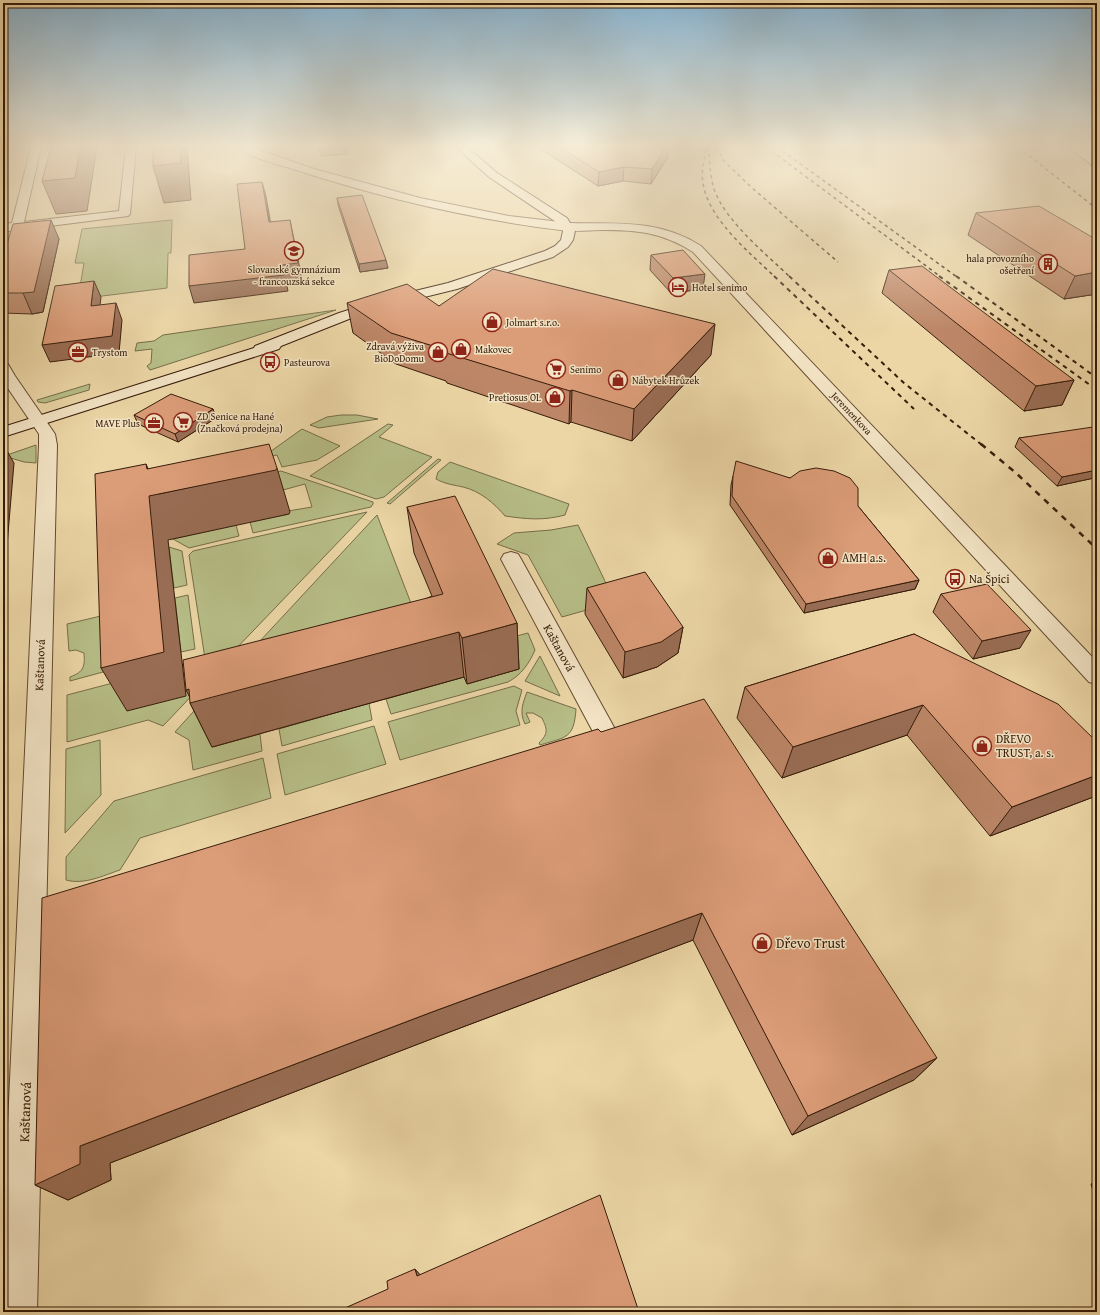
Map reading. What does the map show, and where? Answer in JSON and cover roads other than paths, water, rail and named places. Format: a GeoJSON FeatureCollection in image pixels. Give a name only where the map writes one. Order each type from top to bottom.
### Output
{"type":"FeatureCollection","features":[{"type":"Feature","properties":{"kind":"street"},"geometry":{"type":"LineString","coordinates":[[16,226],[20,208]]}},
{"type":"Feature","properties":{"kind":"street"},"geometry":{"type":"LineString","coordinates":[[3,228],[124,214],[125,208]]}},
{"type":"Feature","properties":{"kind":"street","name":"Jeremenkova"},"geometry":{"type":"LineString","coordinates":[[452,208],[528,222],[569,227],[637,228],[655,230],[679,237],[697,249],[1097,676]]}},
{"type":"Feature","properties":{"kind":"street"},"geometry":{"type":"LineString","coordinates":[[3,432],[260,349],[352,325],[404,308],[452,286],[556,251],[569,237],[569,227],[544,208]]}},
{"type":"Feature","properties":{"kind":"street"},"geometry":{"type":"LineString","coordinates":[[3,367],[7,376],[39,421]]}},
{"type":"Feature","properties":{"kind":"street","name":"Kaštanová"},"geometry":{"type":"LineString","coordinates":[[18,1312],[42,909],[48,437],[39,421]]}},
{"type":"Feature","properties":{"kind":"street","name":"Kaštanová"},"geometry":{"type":"LineString","coordinates":[[512,559],[607,736]]}},
{"type":"Feature","properties":{"kind":"railway"},"geometry":{"type":"LineString","coordinates":[[712,208],[721,222],[775,277]]}},
{"type":"Feature","properties":{"kind":"railway"},"geometry":{"type":"LineString","coordinates":[[724,208],[747,236],[790,277]]}},
{"type":"Feature","properties":{"kind":"railway"},"geometry":{"type":"LineString","coordinates":[[776,208],[838,262]]}},
{"type":"Feature","properties":{"kind":"railway"},"geometry":{"type":"LineString","coordinates":[[849,208],[941,277]]}},
{"type":"Feature","properties":{"kind":"railway"},"geometry":{"type":"LineString","coordinates":[[862,208],[957,277]]}},
{"type":"Feature","properties":{"kind":"railway"},"geometry":{"type":"LineString","coordinates":[[774,276],[914,409]]}},
{"type":"Feature","properties":{"kind":"railway"},"geometry":{"type":"LineString","coordinates":[[789,276],[904,383],[982,445]]}},
{"type":"Feature","properties":{"kind":"railway"},"geometry":{"type":"LineString","coordinates":[[939,276],[1097,390]]}},
{"type":"Feature","properties":{"kind":"railway"},"geometry":{"type":"LineString","coordinates":[[956,276],[1097,378]]}},
{"type":"Feature","properties":{"kind":"railway"},"geometry":{"type":"LineString","coordinates":[[981,444],[1016,473],[1097,549]]}},
{"type":"Feature","properties":{"kind":"place","name":"Slovanské gymnázium - francouzská sekce"},"geometry":{"type":"Point","coordinates":[294,251]}},
{"type":"Feature","properties":{"kind":"place","name":"hala provozního ošetření"},"geometry":{"type":"Point","coordinates":[1048,264]}},
{"type":"Feature","properties":{"kind":"place","name":"Hotel senimo"},"geometry":{"type":"Point","coordinates":[678,287]}},
{"type":"Feature","properties":{"kind":"place","name":"Jolmart s.r.o."},"geometry":{"type":"Point","coordinates":[492,322]}},
{"type":"Feature","properties":{"kind":"place","name":"Makovec"},"geometry":{"type":"Point","coordinates":[461,349]}},
{"type":"Feature","properties":{"kind":"place","name":"Trystom"},"geometry":{"type":"Point","coordinates":[78,352]}},
{"type":"Feature","properties":{"kind":"place","name":"Zdravá výživa BioDoDomu"},"geometry":{"type":"Point","coordinates":[438,352]}},
{"type":"Feature","properties":{"kind":"place","name":"Pasteurova"},"geometry":{"type":"Point","coordinates":[270,362]}},
{"type":"Feature","properties":{"kind":"place","name":"Senimo"},"geometry":{"type":"Point","coordinates":[556,369]}},
{"type":"Feature","properties":{"kind":"place","name":"Nábytek Hrůzek"},"geometry":{"type":"Point","coordinates":[618,380]}},
{"type":"Feature","properties":{"kind":"place","name":"Pretiosus OL"},"geometry":{"type":"Point","coordinates":[555,397]}},
{"type":"Feature","properties":{"kind":"place","name":"ZD Senice na Hané (Značková prodejna)"},"geometry":{"type":"Point","coordinates":[183,422]}},
{"type":"Feature","properties":{"kind":"place","name":"MAVE Plus"},"geometry":{"type":"Point","coordinates":[154,423]}},
{"type":"Feature","properties":{"kind":"place","name":"AMH a.s."},"geometry":{"type":"Point","coordinates":[828,558]}},
{"type":"Feature","properties":{"kind":"place","name":"Na Špici"},"geometry":{"type":"Point","coordinates":[955,579]}},
{"type":"Feature","properties":{"kind":"place","name":"DŘEVO TRUST, a. s."},"geometry":{"type":"Point","coordinates":[982,746]}},
{"type":"Feature","properties":{"kind":"place","name":"Dřevo Trust"},"geometry":{"type":"Point","coordinates":[762,943]}}]}
